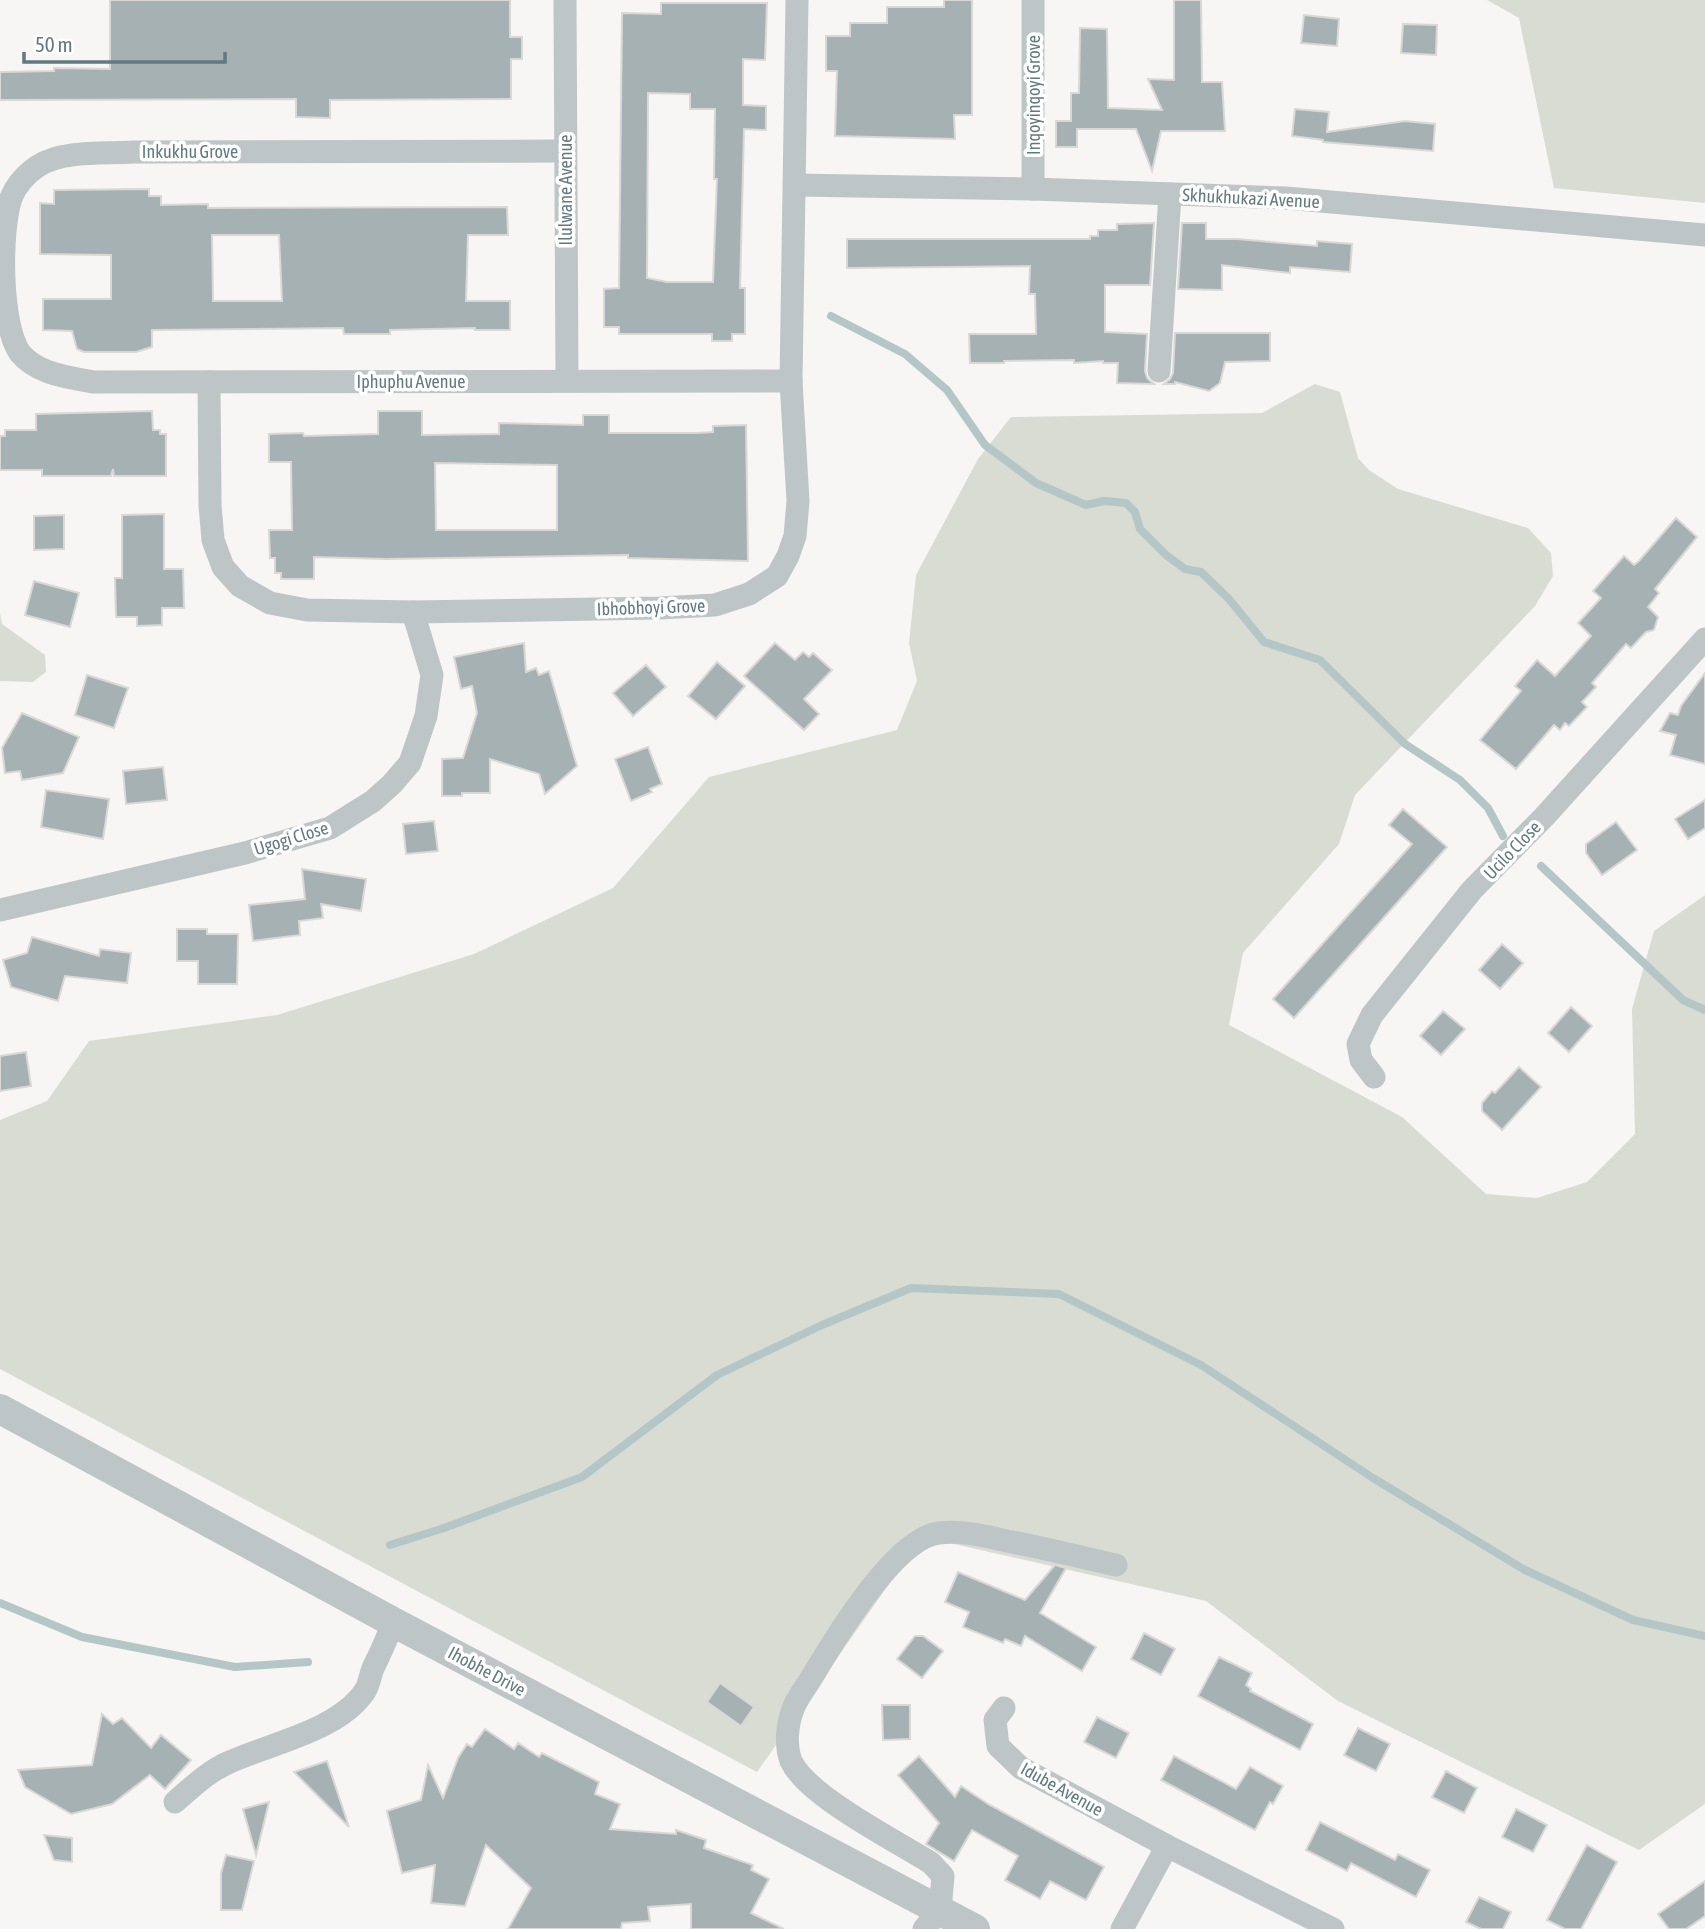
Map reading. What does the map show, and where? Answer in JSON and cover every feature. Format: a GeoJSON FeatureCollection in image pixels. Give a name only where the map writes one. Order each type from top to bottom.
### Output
{"type":"FeatureCollection","features":[{"type":"Feature","properties":{"kind":"street","name":"Ilulwane Avenue"},"geometry":{"type":"LineString","coordinates":[[565,0],[567,380]]}},
{"type":"Feature","properties":{"kind":"street","name":"Ibhobhoyi Grove"},"geometry":{"type":"LineString","coordinates":[[208,382],[213,540],[223,567],[240,586],[270,603],[307,610],[413,612],[715,605],[749,594],[777,576],[795,537],[798,501],[791,381],[797,0]]}},
{"type":"Feature","properties":{"kind":"street","name":"Inqoyinqoyi Grove"},"geometry":{"type":"LineString","coordinates":[[1033,0],[1033,190]]}},
{"type":"Feature","properties":{"kind":"street","name":"Inkukhu Grove"},"geometry":{"type":"LineString","coordinates":[[33,365],[19,352],[6,326],[1,289],[2,225],[10,198],[21,181],[48,160],[74,155],[133,152],[565,151]]}},
{"type":"Feature","properties":{"kind":"street","name":"Skhukhukazi Avenue"},"geometry":{"type":"LineString","coordinates":[[796,185],[1286,198],[1705,235]]}},
{"type":"Feature","properties":{"kind":"street"},"geometry":{"type":"LineString","coordinates":[[1159,370],[1170,194]]}},
{"type":"Feature","properties":{"kind":"street","name":"Iphuphu Avenue"},"geometry":{"type":"LineString","coordinates":[[33,365],[93,382],[791,381]]}},
{"type":"Feature","properties":{"kind":"street","name":"Ugogi Close"},"geometry":{"type":"LineString","coordinates":[[0,910],[270,846],[330,828],[373,801],[410,763],[426,716],[432,675],[413,612]]}},
{"type":"Feature","properties":{"kind":"street","name":"Ucilo Close"},"geometry":{"type":"LineString","coordinates":[[1374,1077],[1361,1060],[1358,1044],[1372,1015],[1472,890],[1544,817],[1705,639]]}},
{"type":"Feature","properties":{"kind":"street","name":"Ihobhe Drive"},"geometry":{"type":"LineString","coordinates":[[0,1409],[393,1622],[932,1920],[975,1929]]}},
{"type":"Feature","properties":{"kind":"street"},"geometry":{"type":"LineString","coordinates":[[932,1920],[943,1876],[931,1863],[825,1797],[804,1780],[788,1752],[787,1732],[793,1709],[834,1639],[886,1570],[927,1535],[940,1532],[970,1533],[1116,1565]]}},
{"type":"Feature","properties":{"kind":"street"},"geometry":{"type":"LineString","coordinates":[[175,1802],[201,1778],[230,1762],[307,1732],[349,1709],[364,1693],[373,1668],[383,1654],[393,1622]]}},
{"type":"Feature","properties":{"kind":"street","name":"Idube Avenue"},"geometry":{"type":"LineString","coordinates":[[1004,1708],[995,1720],[998,1746],[1021,1768],[1167,1846],[1333,1929]]}},
{"type":"Feature","properties":{"kind":"street"},"geometry":{"type":"LineString","coordinates":[[1122,1929],[1167,1846]]}},
{"type":"Feature","properties":{"kind":"shaded area"},"geometry":{"type":"Polygon","coordinates":[[[1487,0],[1705,0],[1705,203],[1554,188],[1519,18],[1487,0]]]}},
{"type":"Feature","properties":{"kind":"shaded area"},"geometry":{"type":"Polygon","coordinates":[[[1315,384],[1340,392],[1358,458],[1369,470],[1398,489],[1528,528],[1551,553],[1553,576],[1535,606],[1355,795],[1339,844],[1243,953],[1229,1025],[1402,1117],[1486,1194],[1537,1198],[1587,1182],[1635,1134],[1632,1009],[1654,931],[1705,895],[1705,1804],[1639,1850],[1338,1701],[1206,1601],[945,1542],[924,1548],[896,1574],[757,1772],[0,1369],[0,1120],[47,1101],[89,1041],[277,1015],[474,954],[613,888],[709,777],[897,730],[917,681],[909,643],[916,575],[978,459],[1011,417],[1262,413],[1315,384]]]}},
{"type":"Feature","properties":{"kind":"shaded area"},"geometry":{"type":"Polygon","coordinates":[[[0,613],[2,624],[45,655],[46,672],[33,682],[0,681],[0,613]]]}},
{"type":"Feature","properties":{"kind":"building"},"geometry":{"type":"Polygon","coordinates":[[[110,0],[510,0],[510,37],[522,37],[522,59],[511,59],[511,99],[330,100],[330,118],[296,117],[296,99],[0,100],[0,72],[54,71],[54,68],[110,69],[110,0]]]}},
{"type":"Feature","properties":{"kind":"building"},"geometry":{"type":"Polygon","coordinates":[[[944,0],[972,0],[972,115],[954,115],[955,139],[835,136],[837,71],[826,71],[826,36],[850,36],[850,23],[887,23],[887,7],[944,7],[944,0]]]}},
{"type":"Feature","properties":{"kind":"building"},"geometry":{"type":"Polygon","coordinates":[[[1174,0],[1201,0],[1202,82],[1222,82],[1225,131],[1161,131],[1152,171],[1136,129],[1077,129],[1077,147],[1056,147],[1056,121],[1071,121],[1071,93],[1079,93],[1080,28],[1107,29],[1108,108],[1162,110],[1148,79],[1174,80],[1174,0]]]}},
{"type":"Feature","properties":{"kind":"building"},"geometry":{"type":"Polygon","coordinates":[[[661,3],[767,3],[765,60],[743,59],[743,105],[766,106],[766,130],[744,129],[740,288],[745,288],[745,334],[732,334],[732,341],[712,341],[712,334],[619,334],[619,327],[604,327],[604,289],[619,288],[622,13],[661,14],[661,3]],[[648,93],[647,278],[667,282],[713,282],[717,179],[714,179],[715,109],[690,109],[690,94],[648,93]]]}},
{"type":"Feature","properties":{"kind":"building"},"geometry":{"type":"Polygon","coordinates":[[[1304,15],[1339,19],[1337,46],[1301,43],[1304,15]]]}},
{"type":"Feature","properties":{"kind":"building"},"geometry":{"type":"Polygon","coordinates":[[[1403,24],[1437,25],[1436,55],[1401,53],[1403,24]]]}},
{"type":"Feature","properties":{"kind":"building"},"geometry":{"type":"Polygon","coordinates":[[[1295,109],[1329,112],[1327,132],[1405,121],[1435,124],[1433,151],[1323,142],[1292,136],[1295,109]]]}},
{"type":"Feature","properties":{"kind":"building"},"geometry":{"type":"Polygon","coordinates":[[[149,189],[149,196],[161,196],[161,205],[208,204],[208,208],[507,207],[508,235],[468,235],[466,301],[510,301],[510,330],[390,330],[390,334],[344,334],[343,328],[152,330],[152,347],[136,352],[84,352],[77,349],[72,331],[43,330],[43,299],[111,299],[111,255],[40,254],[40,203],[54,204],[54,190],[149,189]],[[212,235],[213,301],[282,301],[279,235],[212,235]]]}},
{"type":"Feature","properties":{"kind":"building"},"geometry":{"type":"Polygon","coordinates":[[[1154,223],[1150,285],[1105,285],[1105,332],[1147,334],[1145,371],[1147,378],[1154,384],[1117,383],[1118,363],[1103,361],[970,363],[969,334],[1036,334],[1035,294],[1029,294],[1030,266],[847,268],[847,239],[1090,239],[1090,236],[1098,236],[1098,230],[1117,230],[1117,224],[1154,223]]]}},
{"type":"Feature","properties":{"kind":"building"},"geometry":{"type":"Polygon","coordinates":[[[1182,223],[1206,223],[1206,239],[1317,246],[1317,241],[1352,244],[1350,272],[1290,267],[1290,273],[1222,265],[1222,290],[1178,289],[1182,223]]]}},
{"type":"Feature","properties":{"kind":"building"},"geometry":{"type":"Polygon","coordinates":[[[1175,333],[1270,333],[1270,361],[1225,362],[1220,383],[1209,391],[1175,382],[1164,384],[1173,373],[1175,333]]]}},
{"type":"Feature","properties":{"kind":"building"},"geometry":{"type":"Polygon","coordinates":[[[152,411],[153,430],[166,434],[166,476],[114,476],[113,469],[111,476],[42,476],[42,470],[0,470],[0,436],[5,436],[5,430],[36,430],[36,414],[152,411]]]}},
{"type":"Feature","properties":{"kind":"building"},"geometry":{"type":"Polygon","coordinates":[[[378,411],[422,411],[422,435],[499,434],[499,423],[583,425],[583,415],[609,415],[609,433],[696,433],[713,432],[713,426],[746,425],[748,561],[628,558],[628,555],[386,559],[314,557],[314,579],[281,579],[281,573],[275,573],[275,558],[270,558],[269,530],[292,530],[291,462],[269,462],[269,434],[378,434],[378,411]],[[435,463],[436,530],[557,530],[557,465],[435,463]]]}},
{"type":"Feature","properties":{"kind":"building"},"geometry":{"type":"Polygon","coordinates":[[[164,514],[164,569],[183,569],[184,608],[162,608],[162,625],[137,626],[137,617],[116,617],[115,578],[122,578],[122,515],[164,514]]]}},
{"type":"Feature","properties":{"kind":"building"},"geometry":{"type":"Polygon","coordinates":[[[64,515],[64,549],[34,550],[34,516],[64,515]]]}},
{"type":"Feature","properties":{"kind":"building"},"geometry":{"type":"Polygon","coordinates":[[[1676,518],[1697,537],[1655,589],[1659,593],[1648,607],[1658,617],[1654,630],[1646,632],[1631,648],[1626,644],[1592,683],[1596,687],[1582,702],[1587,707],[1569,726],[1565,723],[1560,730],[1554,725],[1516,769],[1480,740],[1521,691],[1515,686],[1537,660],[1555,676],[1591,636],[1578,623],[1601,598],[1593,591],[1624,556],[1634,565],[1639,561],[1676,518]]]}},
{"type":"Feature","properties":{"kind":"building"},"geometry":{"type":"Polygon","coordinates":[[[34,581],[79,593],[70,627],[25,615],[34,581]]]}},
{"type":"Feature","properties":{"kind":"building"},"geometry":{"type":"Polygon","coordinates":[[[524,643],[526,672],[536,668],[539,675],[549,671],[577,766],[545,794],[539,774],[490,759],[490,793],[442,796],[442,759],[463,758],[477,713],[472,686],[461,689],[454,657],[524,643]]]}},
{"type":"Feature","properties":{"kind":"building"},"geometry":{"type":"Polygon","coordinates":[[[775,643],[795,660],[803,652],[809,657],[813,653],[832,670],[804,699],[819,714],[804,730],[744,676],[775,643]]]}},
{"type":"Feature","properties":{"kind":"building"},"geometry":{"type":"Polygon","coordinates":[[[717,662],[745,686],[716,719],[688,696],[717,662]]]}},
{"type":"Feature","properties":{"kind":"building"},"geometry":{"type":"Polygon","coordinates":[[[646,665],[666,687],[633,716],[613,693],[646,665]]]}},
{"type":"Feature","properties":{"kind":"building"},"geometry":{"type":"Polygon","coordinates":[[[1705,673],[1705,764],[1670,755],[1676,735],[1660,731],[1670,713],[1678,715],[1681,706],[1705,673]]]}},
{"type":"Feature","properties":{"kind":"building"},"geometry":{"type":"Polygon","coordinates":[[[87,675],[128,688],[114,728],[75,715],[87,675]]]}},
{"type":"Feature","properties":{"kind":"building"},"geometry":{"type":"Polygon","coordinates":[[[22,713],[79,737],[63,773],[22,780],[20,771],[5,773],[2,748],[22,713]]]}},
{"type":"Feature","properties":{"kind":"building"},"geometry":{"type":"Polygon","coordinates":[[[648,747],[662,784],[650,789],[652,792],[631,801],[615,759],[648,747]]]}},
{"type":"Feature","properties":{"kind":"building"},"geometry":{"type":"Polygon","coordinates":[[[163,767],[167,800],[126,804],[123,771],[163,767]]]}},
{"type":"Feature","properties":{"kind":"building"},"geometry":{"type":"Polygon","coordinates":[[[46,790],[109,799],[103,839],[41,827],[46,790]]]}},
{"type":"Feature","properties":{"kind":"building"},"geometry":{"type":"Polygon","coordinates":[[[1705,800],[1705,828],[1688,839],[1675,819],[1705,800]]]}},
{"type":"Feature","properties":{"kind":"building"},"geometry":{"type":"Polygon","coordinates":[[[1403,809],[1447,847],[1294,1018],[1273,999],[1412,844],[1389,825],[1403,809]]]}},
{"type":"Feature","properties":{"kind":"building"},"geometry":{"type":"Polygon","coordinates":[[[434,821],[438,851],[406,854],[403,824],[434,821]]]}},
{"type":"Feature","properties":{"kind":"building"},"geometry":{"type":"Polygon","coordinates":[[[1616,822],[1637,850],[1602,875],[1586,853],[1586,844],[1616,822]]]}},
{"type":"Feature","properties":{"kind":"building"},"geometry":{"type":"Polygon","coordinates":[[[302,869],[366,879],[361,911],[321,904],[323,918],[299,921],[300,935],[253,941],[249,905],[305,899],[302,869]]]}},
{"type":"Feature","properties":{"kind":"building"},"geometry":{"type":"Polygon","coordinates":[[[177,929],[207,929],[207,934],[238,934],[237,984],[198,984],[198,961],[177,961],[177,929]]]}},
{"type":"Feature","properties":{"kind":"building"},"geometry":{"type":"Polygon","coordinates":[[[32,937],[99,956],[100,949],[131,953],[127,983],[65,976],[58,1001],[11,987],[3,960],[27,953],[32,937]]]}},
{"type":"Feature","properties":{"kind":"building"},"geometry":{"type":"Polygon","coordinates":[[[1502,944],[1523,963],[1500,989],[1479,970],[1502,944]]]}},
{"type":"Feature","properties":{"kind":"building"},"geometry":{"type":"Polygon","coordinates":[[[1571,1007],[1592,1026],[1569,1052],[1548,1033],[1571,1007]]]}},
{"type":"Feature","properties":{"kind":"building"},"geometry":{"type":"Polygon","coordinates":[[[1443,1011],[1465,1029],[1441,1055],[1420,1036],[1443,1011]]]}},
{"type":"Feature","properties":{"kind":"building"},"geometry":{"type":"Polygon","coordinates":[[[26,1052],[31,1086],[0,1091],[0,1056],[26,1052]]]}},
{"type":"Feature","properties":{"kind":"building"},"geometry":{"type":"Polygon","coordinates":[[[1519,1067],[1541,1087],[1502,1130],[1482,1111],[1482,1103],[1519,1067]]]}},
{"type":"Feature","properties":{"kind":"building"},"geometry":{"type":"Polygon","coordinates":[[[1055,1565],[1066,1568],[1040,1613],[1096,1647],[1082,1671],[1025,1636],[1021,1646],[1005,1639],[1003,1643],[963,1627],[969,1612],[945,1602],[958,1572],[1025,1600],[1055,1565]]]}},
{"type":"Feature","properties":{"kind":"building"},"geometry":{"type":"Polygon","coordinates":[[[1144,1633],[1175,1649],[1161,1675],[1131,1659],[1144,1633]]]}},
{"type":"Feature","properties":{"kind":"building"},"geometry":{"type":"Polygon","coordinates":[[[915,1636],[923,1636],[943,1651],[922,1678],[897,1659],[915,1636]]]}},
{"type":"Feature","properties":{"kind":"building"},"geometry":{"type":"Polygon","coordinates":[[[1219,1657],[1252,1673],[1246,1685],[1250,1691],[1313,1724],[1300,1750],[1198,1696],[1219,1657]]]}},
{"type":"Feature","properties":{"kind":"building"},"geometry":{"type":"Polygon","coordinates":[[[720,1683],[754,1707],[741,1726],[707,1702],[720,1683]]]}},
{"type":"Feature","properties":{"kind":"building"},"geometry":{"type":"Polygon","coordinates":[[[882,1705],[910,1705],[910,1739],[883,1740],[882,1705]]]}},
{"type":"Feature","properties":{"kind":"building"},"geometry":{"type":"Polygon","coordinates":[[[102,1714],[113,1724],[122,1718],[151,1748],[161,1735],[191,1760],[165,1789],[150,1775],[112,1804],[71,1814],[25,1787],[18,1770],[92,1765],[102,1714]]]}},
{"type":"Feature","properties":{"kind":"building"},"geometry":{"type":"Polygon","coordinates":[[[1097,1717],[1129,1733],[1116,1758],[1084,1742],[1097,1717]]]}},
{"type":"Feature","properties":{"kind":"building"},"geometry":{"type":"Polygon","coordinates":[[[1358,1728],[1390,1744],[1376,1771],[1344,1755],[1358,1728]]]}},
{"type":"Feature","properties":{"kind":"building"},"geometry":{"type":"Polygon","coordinates":[[[485,1729],[514,1749],[518,1743],[539,1757],[542,1753],[599,1782],[595,1794],[620,1804],[610,1829],[676,1834],[676,1830],[706,1840],[704,1848],[753,1865],[751,1870],[769,1879],[751,1913],[784,1929],[691,1929],[691,1904],[648,1907],[650,1921],[622,1923],[621,1929],[508,1929],[531,1888],[486,1845],[465,1906],[431,1903],[435,1865],[402,1873],[387,1811],[421,1800],[428,1765],[443,1798],[458,1758],[467,1744],[472,1747],[485,1729]]]}},
{"type":"Feature","properties":{"kind":"building"},"geometry":{"type":"Polygon","coordinates":[[[919,1756],[955,1797],[961,1786],[988,1804],[1104,1867],[1086,1900],[1050,1881],[1040,1899],[1005,1880],[1018,1856],[972,1830],[954,1861],[926,1844],[939,1823],[898,1775],[919,1756]]]}},
{"type":"Feature","properties":{"kind":"building"},"geometry":{"type":"Polygon","coordinates":[[[1174,1756],[1236,1789],[1250,1767],[1283,1786],[1273,1804],[1270,1802],[1255,1830],[1161,1780],[1174,1756]]]}},
{"type":"Feature","properties":{"kind":"building"},"geometry":{"type":"Polygon","coordinates":[[[327,1761],[349,1827],[294,1772],[327,1761]]]}},
{"type":"Feature","properties":{"kind":"building"},"geometry":{"type":"Polygon","coordinates":[[[1446,1771],[1477,1788],[1464,1813],[1432,1797],[1446,1771]]]}},
{"type":"Feature","properties":{"kind":"building"},"geometry":{"type":"Polygon","coordinates":[[[269,1802],[256,1855],[243,1809],[269,1802]]]}},
{"type":"Feature","properties":{"kind":"building"},"geometry":{"type":"Polygon","coordinates":[[[1516,1809],[1547,1825],[1533,1852],[1502,1837],[1516,1809]]]}},
{"type":"Feature","properties":{"kind":"building"},"geometry":{"type":"Polygon","coordinates":[[[1320,1822],[1395,1860],[1398,1854],[1430,1870],[1416,1897],[1351,1863],[1347,1871],[1306,1850],[1320,1822]]]}},
{"type":"Feature","properties":{"kind":"building"},"geometry":{"type":"Polygon","coordinates":[[[44,1835],[72,1838],[72,1862],[54,1860],[44,1835]]]}},
{"type":"Feature","properties":{"kind":"building"},"geometry":{"type":"Polygon","coordinates":[[[1587,1845],[1617,1862],[1581,1929],[1565,1929],[1547,1920],[1587,1845]]]}},
{"type":"Feature","properties":{"kind":"building"},"geometry":{"type":"Polygon","coordinates":[[[226,1855],[254,1861],[242,1910],[221,1910],[221,1873],[226,1855]]]}},
{"type":"Feature","properties":{"kind":"building"},"geometry":{"type":"Polygon","coordinates":[[[1705,1881],[1705,1916],[1686,1929],[1669,1929],[1658,1914],[1705,1881]]]}},
{"type":"Feature","properties":{"kind":"building"},"geometry":{"type":"Polygon","coordinates":[[[1479,1897],[1511,1912],[1503,1929],[1481,1929],[1466,1922],[1479,1897]]]}},
{"type":"Feature","properties":{"kind":"waterway"},"geometry":{"type":"LineString","coordinates":[[831,316],[905,354],[947,390],[985,445],[1036,483],[1086,505],[1104,501],[1126,503],[1135,512],[1140,529],[1166,555],[1185,569],[1201,572],[1229,599],[1264,642],[1320,660],[1405,744],[1460,780],[1488,808],[1503,836]]}},
{"type":"Feature","properties":{"kind":"waterway"},"geometry":{"type":"LineString","coordinates":[[1541,866],[1683,1000],[1705,1010]]}},
{"type":"Feature","properties":{"kind":"waterway"},"geometry":{"type":"LineString","coordinates":[[390,1545],[582,1477],[717,1375],[822,1325],[911,1288],[1059,1294],[1201,1365],[1373,1478],[1525,1570],[1633,1620],[1705,1636]]}},
{"type":"Feature","properties":{"kind":"waterway"},"geometry":{"type":"LineString","coordinates":[[0,1603],[82,1637],[235,1667],[308,1662]]}}]}
